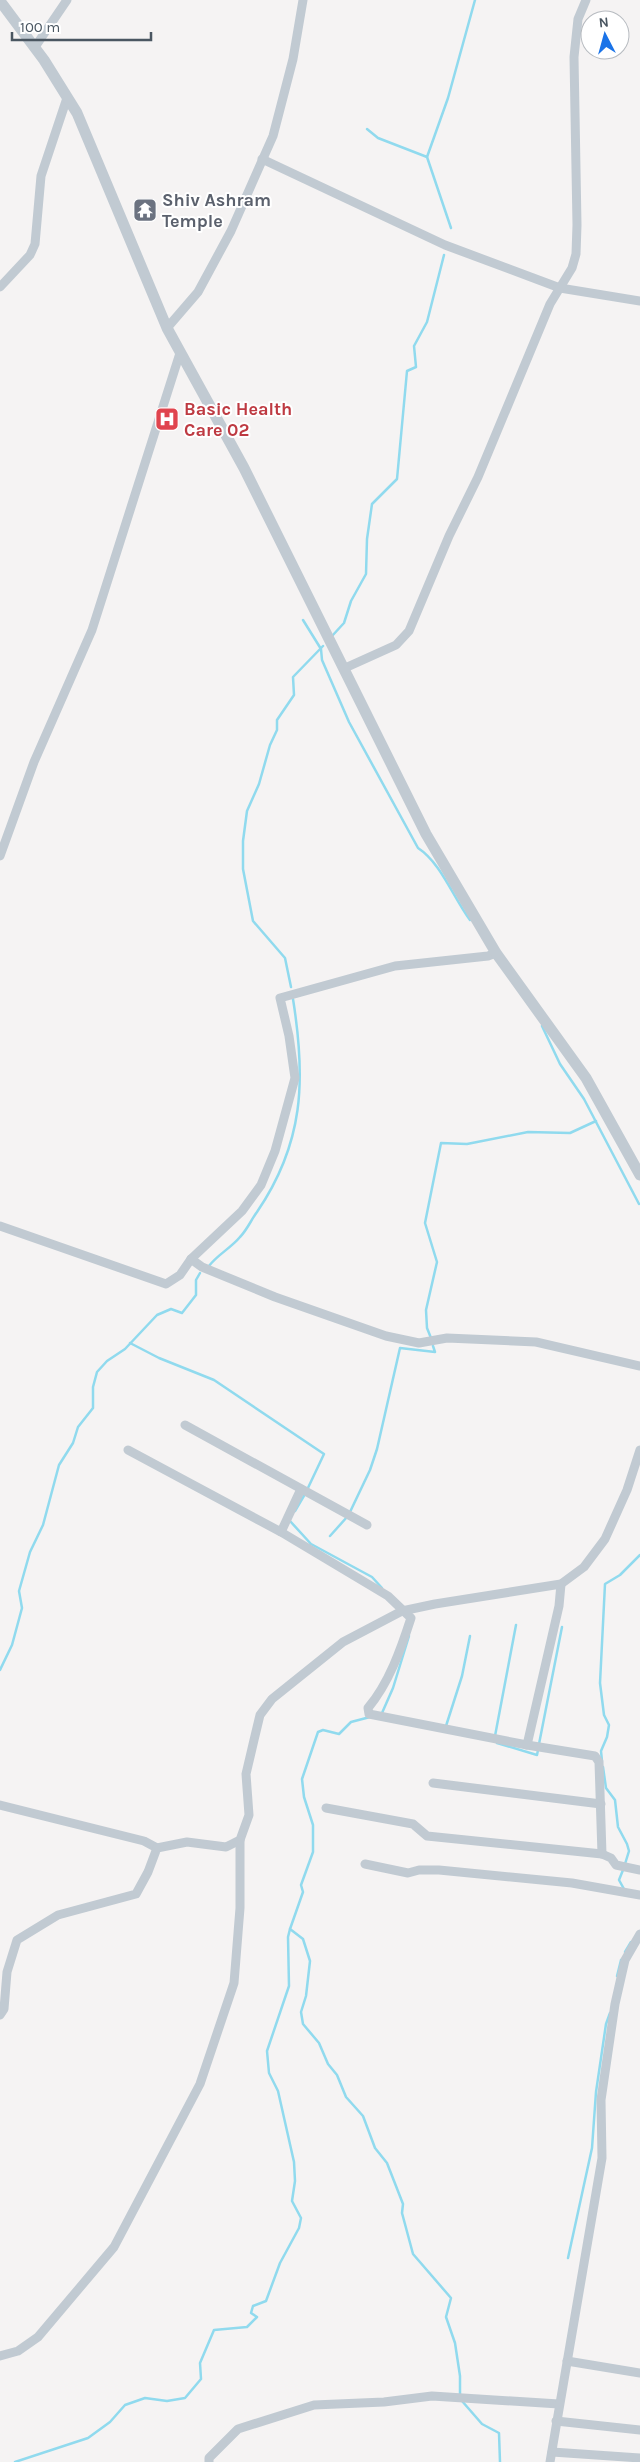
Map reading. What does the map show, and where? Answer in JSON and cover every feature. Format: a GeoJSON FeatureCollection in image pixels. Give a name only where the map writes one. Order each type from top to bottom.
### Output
{"type":"FeatureCollection","features":[{"type":"Feature","properties":{"kind":"street"},"geometry":{"type":"LineString","coordinates":[[35,47],[67,0]]}},
{"type":"Feature","properties":{"kind":"street"},"geometry":{"type":"LineString","coordinates":[[168,328],[198,292],[231,231],[273,136],[291,68],[303,0]]}},
{"type":"Feature","properties":{"kind":"street"},"geometry":{"type":"LineString","coordinates":[[344,668],[396,645],[409,631],[449,536],[478,477],[550,304],[572,268],[576,254],[574,57],[578,19],[586,0]]}},
{"type":"Feature","properties":{"kind":"street"},"geometry":{"type":"LineString","coordinates":[[0,1],[35,47],[77,113],[180,353],[244,468],[426,834],[496,953],[586,1078],[640,1175]]}},
{"type":"Feature","properties":{"kind":"street"},"geometry":{"type":"LineString","coordinates":[[0,287],[30,256],[35,244],[41,176],[67,98]]}},
{"type":"Feature","properties":{"kind":"street"},"geometry":{"type":"LineString","coordinates":[[262,159],[445,245],[560,288],[640,301]]}},
{"type":"Feature","properties":{"kind":"street"},"geometry":{"type":"LineString","coordinates":[[0,856],[34,762],[92,630],[180,353]]}},
{"type":"Feature","properties":{"kind":"street"},"geometry":{"type":"LineString","coordinates":[[0,1226],[166,1284],[180,1275],[191,1259],[242,1211],[261,1185],[274,1151],[295,1078],[289,1036],[280,998],[395,966],[488,956],[496,953]]}},
{"type":"Feature","properties":{"kind":"street"},"geometry":{"type":"LineString","coordinates":[[191,1259],[202,1267],[275,1298],[386,1336],[419,1343],[447,1338],[536,1342],[640,1366]]}},
{"type":"Feature","properties":{"kind":"street"},"geometry":{"type":"LineString","coordinates":[[185,1425],[367,1525]]}},
{"type":"Feature","properties":{"kind":"street"},"geometry":{"type":"LineString","coordinates":[[128,1450],[281,1532],[388,1596],[411,1618],[389,1675],[378,1697],[368,1708],[369,1714],[527,1745],[595,1756],[599,1762],[602,1854]]}},
{"type":"Feature","properties":{"kind":"street"},"geometry":{"type":"LineString","coordinates":[[0,2356],[18,2350],[38,2337],[114,2247],[200,2084],[234,1983],[240,1908],[240,1840],[249,1815],[246,1774],[260,1715],[272,1700],[292,1681],[343,1642],[402,1611],[561,1584],[584,1567],[604,1539],[627,1490],[640,1450]]}},
{"type":"Feature","properties":{"kind":"street"},"geometry":{"type":"LineString","coordinates":[[281,1532],[301,1489]]}},
{"type":"Feature","properties":{"kind":"street"},"geometry":{"type":"LineString","coordinates":[[527,1745],[557,1615],[561,1584]]}},
{"type":"Feature","properties":{"kind":"street"},"geometry":{"type":"LineString","coordinates":[[433,1783],[601,1804]]}},
{"type":"Feature","properties":{"kind":"street"},"geometry":{"type":"LineString","coordinates":[[0,1805],[144,1841],[156,1848],[187,1842],[226,1847],[240,1840]]}},
{"type":"Feature","properties":{"kind":"street"},"geometry":{"type":"LineString","coordinates":[[326,1808],[413,1824],[427,1836],[602,1854],[611,1858],[616,1865],[640,1870]]}},
{"type":"Feature","properties":{"kind":"street"},"geometry":{"type":"LineString","coordinates":[[0,2015],[4,2009],[7,1972],[17,1940],[58,1915],[136,1894],[148,1872],[156,1848]]}},
{"type":"Feature","properties":{"kind":"street"},"geometry":{"type":"LineString","coordinates":[[365,1864],[408,1873],[419,1870],[439,1870],[572,1883],[640,1895]]}},
{"type":"Feature","properties":{"kind":"street"},"geometry":{"type":"LineString","coordinates":[[550,2462],[602,2158],[601,2100],[614,2004],[625,1960],[640,1934]]}},
{"type":"Feature","properties":{"kind":"street"},"geometry":{"type":"LineString","coordinates":[[567,2361],[640,2373]]}},
{"type":"Feature","properties":{"kind":"street"},"geometry":{"type":"LineString","coordinates":[[208,2462],[209,2458],[238,2429],[314,2405],[384,2402],[432,2396],[559,2404]]}},
{"type":"Feature","properties":{"kind":"street"},"geometry":{"type":"LineString","coordinates":[[556,2421],[640,2430]]}},
{"type":"Feature","properties":{"kind":"street"},"geometry":{"type":"LineString","coordinates":[[552,2452],[640,2458]]}},
{"type":"Feature","properties":{"kind":"waterway"},"geometry":{"type":"LineString","coordinates":[[427,157],[448,98],[475,0]]}},
{"type":"Feature","properties":{"kind":"waterway"},"geometry":{"type":"LineString","coordinates":[[367,129],[378,138],[427,157],[451,228]]}},
{"type":"Feature","properties":{"kind":"waterway"},"geometry":{"type":"LineString","coordinates":[[332,636],[344,623],[351,601],[366,574],[367,539],[372,504],[397,479],[407,371],[416,367],[414,346],[427,322],[444,255]]}},
{"type":"Feature","properties":{"kind":"waterway"},"geometry":{"type":"LineString","coordinates":[[303,620],[321,649],[322,660],[349,722],[418,848],[426,854],[440,871],[470,920]]}},
{"type":"Feature","properties":{"kind":"waterway"},"geometry":{"type":"LineString","coordinates":[[291,987],[285,958],[253,921],[243,869],[243,841],[247,811],[259,784],[270,745],[277,730],[277,720],[294,695],[293,677],[323,646]]}},
{"type":"Feature","properties":{"kind":"waterway"},"geometry":{"type":"LineString","coordinates":[[209,1266],[247,1228],[273,1186],[292,1136],[298,1110],[300,1084],[297,1029],[293,999]]}},
{"type":"Feature","properties":{"kind":"waterway"},"geometry":{"type":"LineString","coordinates":[[542,1026],[560,1064],[584,1099],[639,1204]]}},
{"type":"Feature","properties":{"kind":"waterway"},"geometry":{"type":"LineString","coordinates":[[431,1338],[427,1328],[426,1310],[437,1262],[425,1223],[441,1143],[467,1144],[528,1132],[570,1133],[596,1121]]}},
{"type":"Feature","properties":{"kind":"waterway"},"geometry":{"type":"LineString","coordinates":[[0,1670],[12,1645],[22,1608],[19,1591],[30,1552],[43,1525],[59,1465],[73,1443],[78,1427],[93,1408],[93,1387],[97,1372],[107,1361],[125,1349],[157,1315],[171,1309],[182,1313],[196,1295],[196,1280],[200,1273]]}},
{"type":"Feature","properties":{"kind":"waterway"},"geometry":{"type":"LineString","coordinates":[[130,1343],[159,1358],[214,1380],[324,1454],[307,1490]]}},
{"type":"Feature","properties":{"kind":"waterway"},"geometry":{"type":"LineString","coordinates":[[350,1512],[370,1470],[377,1449],[400,1348],[435,1352],[433,1346]]}},
{"type":"Feature","properties":{"kind":"waterway"},"geometry":{"type":"LineString","coordinates":[[295,1511],[305,1494]]}},
{"type":"Feature","properties":{"kind":"waterway"},"geometry":{"type":"LineString","coordinates":[[330,1536],[347,1517]]}},
{"type":"Feature","properties":{"kind":"waterway"},"geometry":{"type":"LineString","coordinates":[[290,1521],[311,1544],[372,1577],[382,1588]]}},
{"type":"Feature","properties":{"kind":"waterway"},"geometry":{"type":"LineString","coordinates":[[602,1761],[601,1751],[607,1737],[609,1725],[604,1715],[600,1683],[605,1584],[620,1575],[640,1555]]}},
{"type":"Feature","properties":{"kind":"waterway"},"geometry":{"type":"LineString","coordinates":[[495,1736],[516,1625]]}},
{"type":"Feature","properties":{"kind":"waterway"},"geometry":{"type":"LineString","coordinates":[[539,1744],[562,1627]]}},
{"type":"Feature","properties":{"kind":"waterway"},"geometry":{"type":"LineString","coordinates":[[382,1713],[393,1688],[409,1636]]}},
{"type":"Feature","properties":{"kind":"waterway"},"geometry":{"type":"LineString","coordinates":[[446,1726],[462,1676],[470,1636]]}},
{"type":"Feature","properties":{"kind":"waterway"},"geometry":{"type":"LineString","coordinates":[[370,1717],[351,1722],[339,1734],[323,1730],[318,1732],[302,1779],[304,1797],[313,1825],[313,1852],[301,1885],[303,1892],[290,1929],[303,1939],[310,1961],[306,1996],[301,2012],[303,2024],[319,2043],[328,2064],[337,2075],[346,2097],[363,2116],[375,2148],[387,2163],[403,2204],[402,2213],[413,2254],[451,2298],[446,2317],[455,2343],[460,2376],[460,2396]]}},
{"type":"Feature","properties":{"kind":"waterway"},"geometry":{"type":"LineString","coordinates":[[497,1743],[537,1755],[538,1750]]}},
{"type":"Feature","properties":{"kind":"waterway"},"geometry":{"type":"LineString","coordinates":[[603,1767],[606,1788],[615,1800],[618,1827],[629,1851],[625,1864]]}},
{"type":"Feature","properties":{"kind":"waterway"},"geometry":{"type":"LineString","coordinates":[[623,1870],[619,1880],[624,1889]]}},
{"type":"Feature","properties":{"kind":"waterway"},"geometry":{"type":"LineString","coordinates":[[15,2462],[88,2438],[110,2422],[125,2405],[145,2398],[167,2401],[185,2398],[201,2379],[200,2363],[214,2330],[247,2327],[257,2317],[251,2313],[253,2306],[266,2301],[280,2263],[299,2228],[301,2218],[292,2201],[295,2181],[294,2162],[278,2091],[269,2073],[267,2051],[289,1986],[288,1937],[290,1929]]}},
{"type":"Feature","properties":{"kind":"waterway"},"geometry":{"type":"LineString","coordinates":[[625,1952],[631,1942]]}},
{"type":"Feature","properties":{"kind":"waterway"},"geometry":{"type":"LineString","coordinates":[[617,1976],[621,1960]]}},
{"type":"Feature","properties":{"kind":"waterway"},"geometry":{"type":"LineString","coordinates":[[568,2258],[592,2148],[596,2092],[606,2024],[610,2013]]}},
{"type":"Feature","properties":{"kind":"waterway"},"geometry":{"type":"LineString","coordinates":[[462,2401],[482,2424],[499,2433],[500,2462]]}},
{"type":"Feature","properties":{"kind":"place","name":"Shiv Ashram Temple"},"geometry":{"type":"Point","coordinates":[145,210]}},
{"type":"Feature","properties":{"kind":"place","name":"Basic Health Care 02"},"geometry":{"type":"Point","coordinates":[167,419]}}]}
